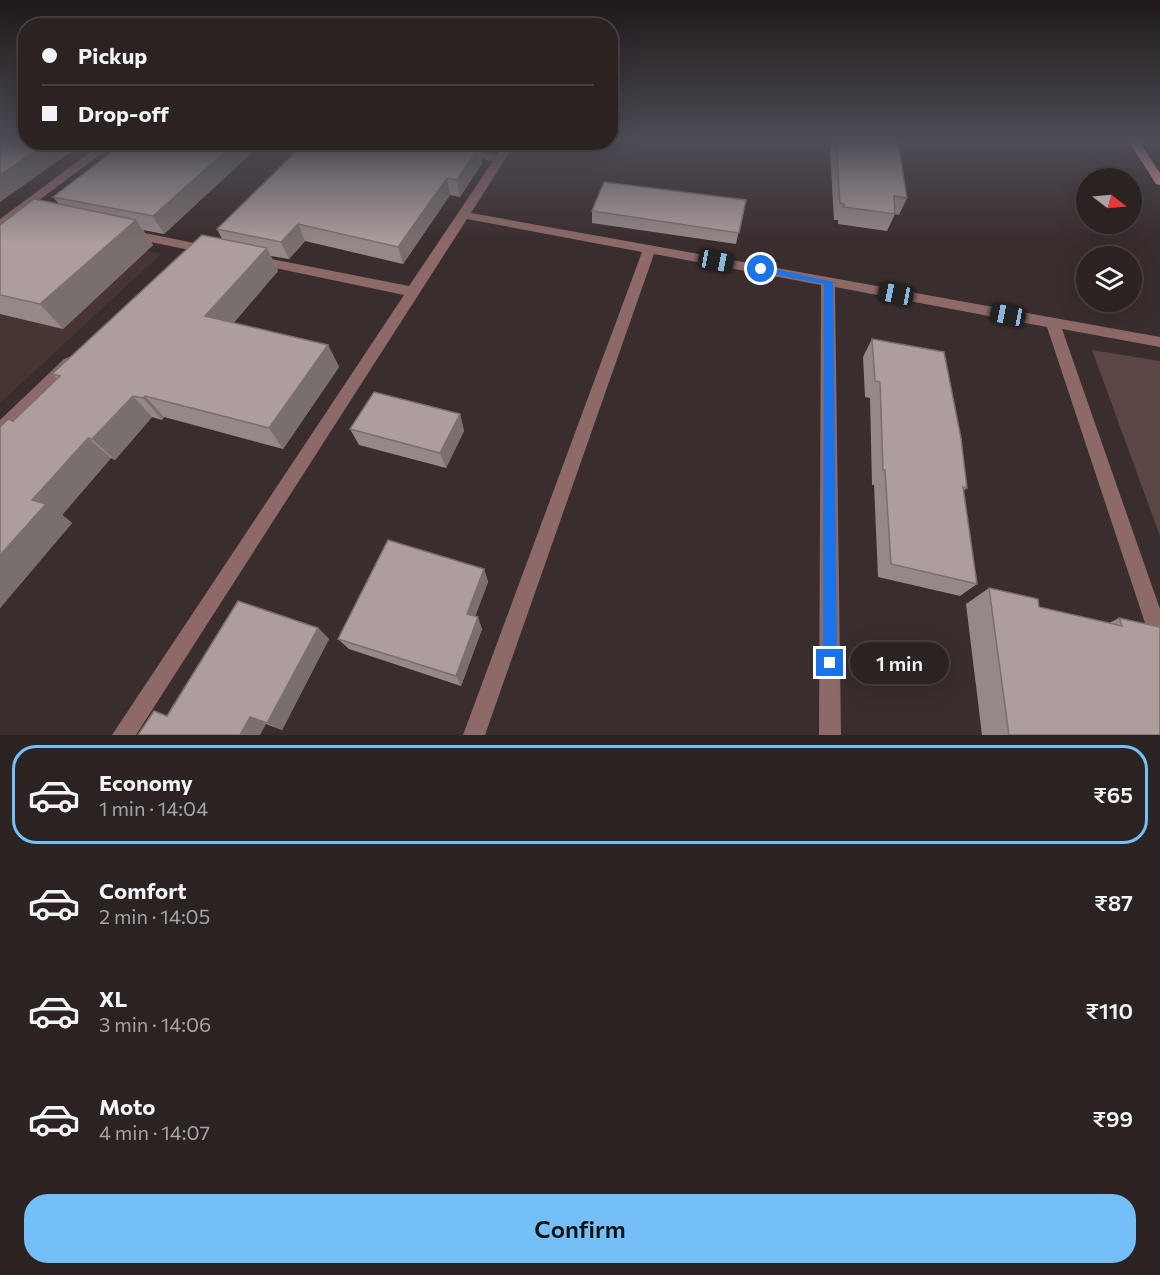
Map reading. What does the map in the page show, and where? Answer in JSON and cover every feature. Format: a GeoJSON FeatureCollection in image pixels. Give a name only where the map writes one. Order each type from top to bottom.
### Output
{"type":"FeatureCollection","features":[{"type":"Feature","properties":{"kind":"street"},"geometry":{"type":"LineString","coordinates":[[0,225],[68,174]]}},
{"type":"Feature","properties":{"kind":"street"},"geometry":{"type":"LineString","coordinates":[[123,735],[491,174]]}},
{"type":"Feature","properties":{"kind":"street"},"geometry":{"type":"LineString","coordinates":[[18,211],[41,216]]}},
{"type":"Feature","properties":{"kind":"street"},"geometry":{"type":"LineString","coordinates":[[464,214],[1160,342]]}},
{"type":"Feature","properties":{"kind":"street"},"geometry":{"type":"LineString","coordinates":[[121,232],[223,253]]}},
{"type":"Feature","properties":{"kind":"street"},"geometry":{"type":"LineString","coordinates":[[173,262],[190,246]]}},
{"type":"Feature","properties":{"kind":"street"},"geometry":{"type":"LineString","coordinates":[[474,735],[649,249]]}},
{"type":"Feature","properties":{"kind":"street"},"geometry":{"type":"LineString","coordinates":[[245,258],[413,292]]}},
{"type":"Feature","properties":{"kind":"street"},"geometry":{"type":"LineString","coordinates":[[828,282],[830,735]]}},
{"type":"Feature","properties":{"kind":"street"},"geometry":{"type":"LineString","coordinates":[[1053,323],[1160,638]]}},
{"type":"Feature","properties":{"kind":"street"},"geometry":{"type":"LineString","coordinates":[[0,430],[82,350]]}},
{"type":"Feature","properties":{"kind":"shaded area"},"geometry":{"type":"Polygon","coordinates":[[[25,223],[161,254],[0,403],[0,242],[25,223]]]}},
{"type":"Feature","properties":{"kind":"shaded area"},"geometry":{"type":"Polygon","coordinates":[[[1092,350],[1160,361],[1160,536],[1092,350]]]}},
{"type":"Feature","properties":{"kind":"building"},"geometry":{"type":"Polygon","coordinates":[[[83,174],[200,174],[153,216],[53,197],[83,174]]]}},
{"type":"Feature","properties":{"kind":"building"},"geometry":{"type":"Polygon","coordinates":[[[273,174],[461,174],[457,180],[447,178],[398,247],[298,224],[281,242],[217,229],[273,174]]]}},
{"type":"Feature","properties":{"kind":"building"},"geometry":{"type":"Polygon","coordinates":[[[838,174],[903,174],[907,198],[894,196],[895,214],[844,207],[844,204],[840,203],[838,174]]]}},
{"type":"Feature","properties":{"kind":"building"},"geometry":{"type":"Polygon","coordinates":[[[604,182],[746,200],[739,233],[592,211],[604,182]]]}},
{"type":"Feature","properties":{"kind":"building"},"geometry":{"type":"Polygon","coordinates":[[[34,199],[136,220],[40,304],[0,295],[0,225],[34,199]]]}},
{"type":"Feature","properties":{"kind":"building"},"geometry":{"type":"Polygon","coordinates":[[[202,235],[267,248],[205,316],[328,345],[269,428],[145,396],[143,398],[133,396],[92,439],[88,438],[32,500],[46,504],[0,555],[0,427],[8,419],[13,421],[60,376],[52,374],[202,235]]]}},
{"type":"Feature","properties":{"kind":"building"},"geometry":{"type":"Polygon","coordinates":[[[872,339],[944,352],[961,438],[967,488],[963,487],[977,584],[891,564],[885,470],[883,470],[880,382],[875,381],[872,339]]]}},
{"type":"Feature","properties":{"kind":"building"},"geometry":{"type":"Polygon","coordinates":[[[374,392],[460,414],[440,453],[350,429],[374,392]]]}},
{"type":"Feature","properties":{"kind":"building"},"geometry":{"type":"Polygon","coordinates":[[[388,540],[484,569],[467,614],[478,617],[456,676],[338,639],[388,540]]]}},
{"type":"Feature","properties":{"kind":"building"},"geometry":{"type":"Polygon","coordinates":[[[989,588],[1038,599],[1039,607],[1122,626],[1119,618],[1160,627],[1160,735],[1009,735],[989,588]]]}},
{"type":"Feature","properties":{"kind":"building"},"geometry":{"type":"Polygon","coordinates":[[[238,601],[318,628],[267,723],[250,717],[240,735],[138,735],[154,711],[167,716],[238,601]]]}},
{"type":"Feature","properties":{"kind":"route"},"geometry":{"type":"LineString","coordinates":[[761,269],[828,282],[830,663]]}}]}
